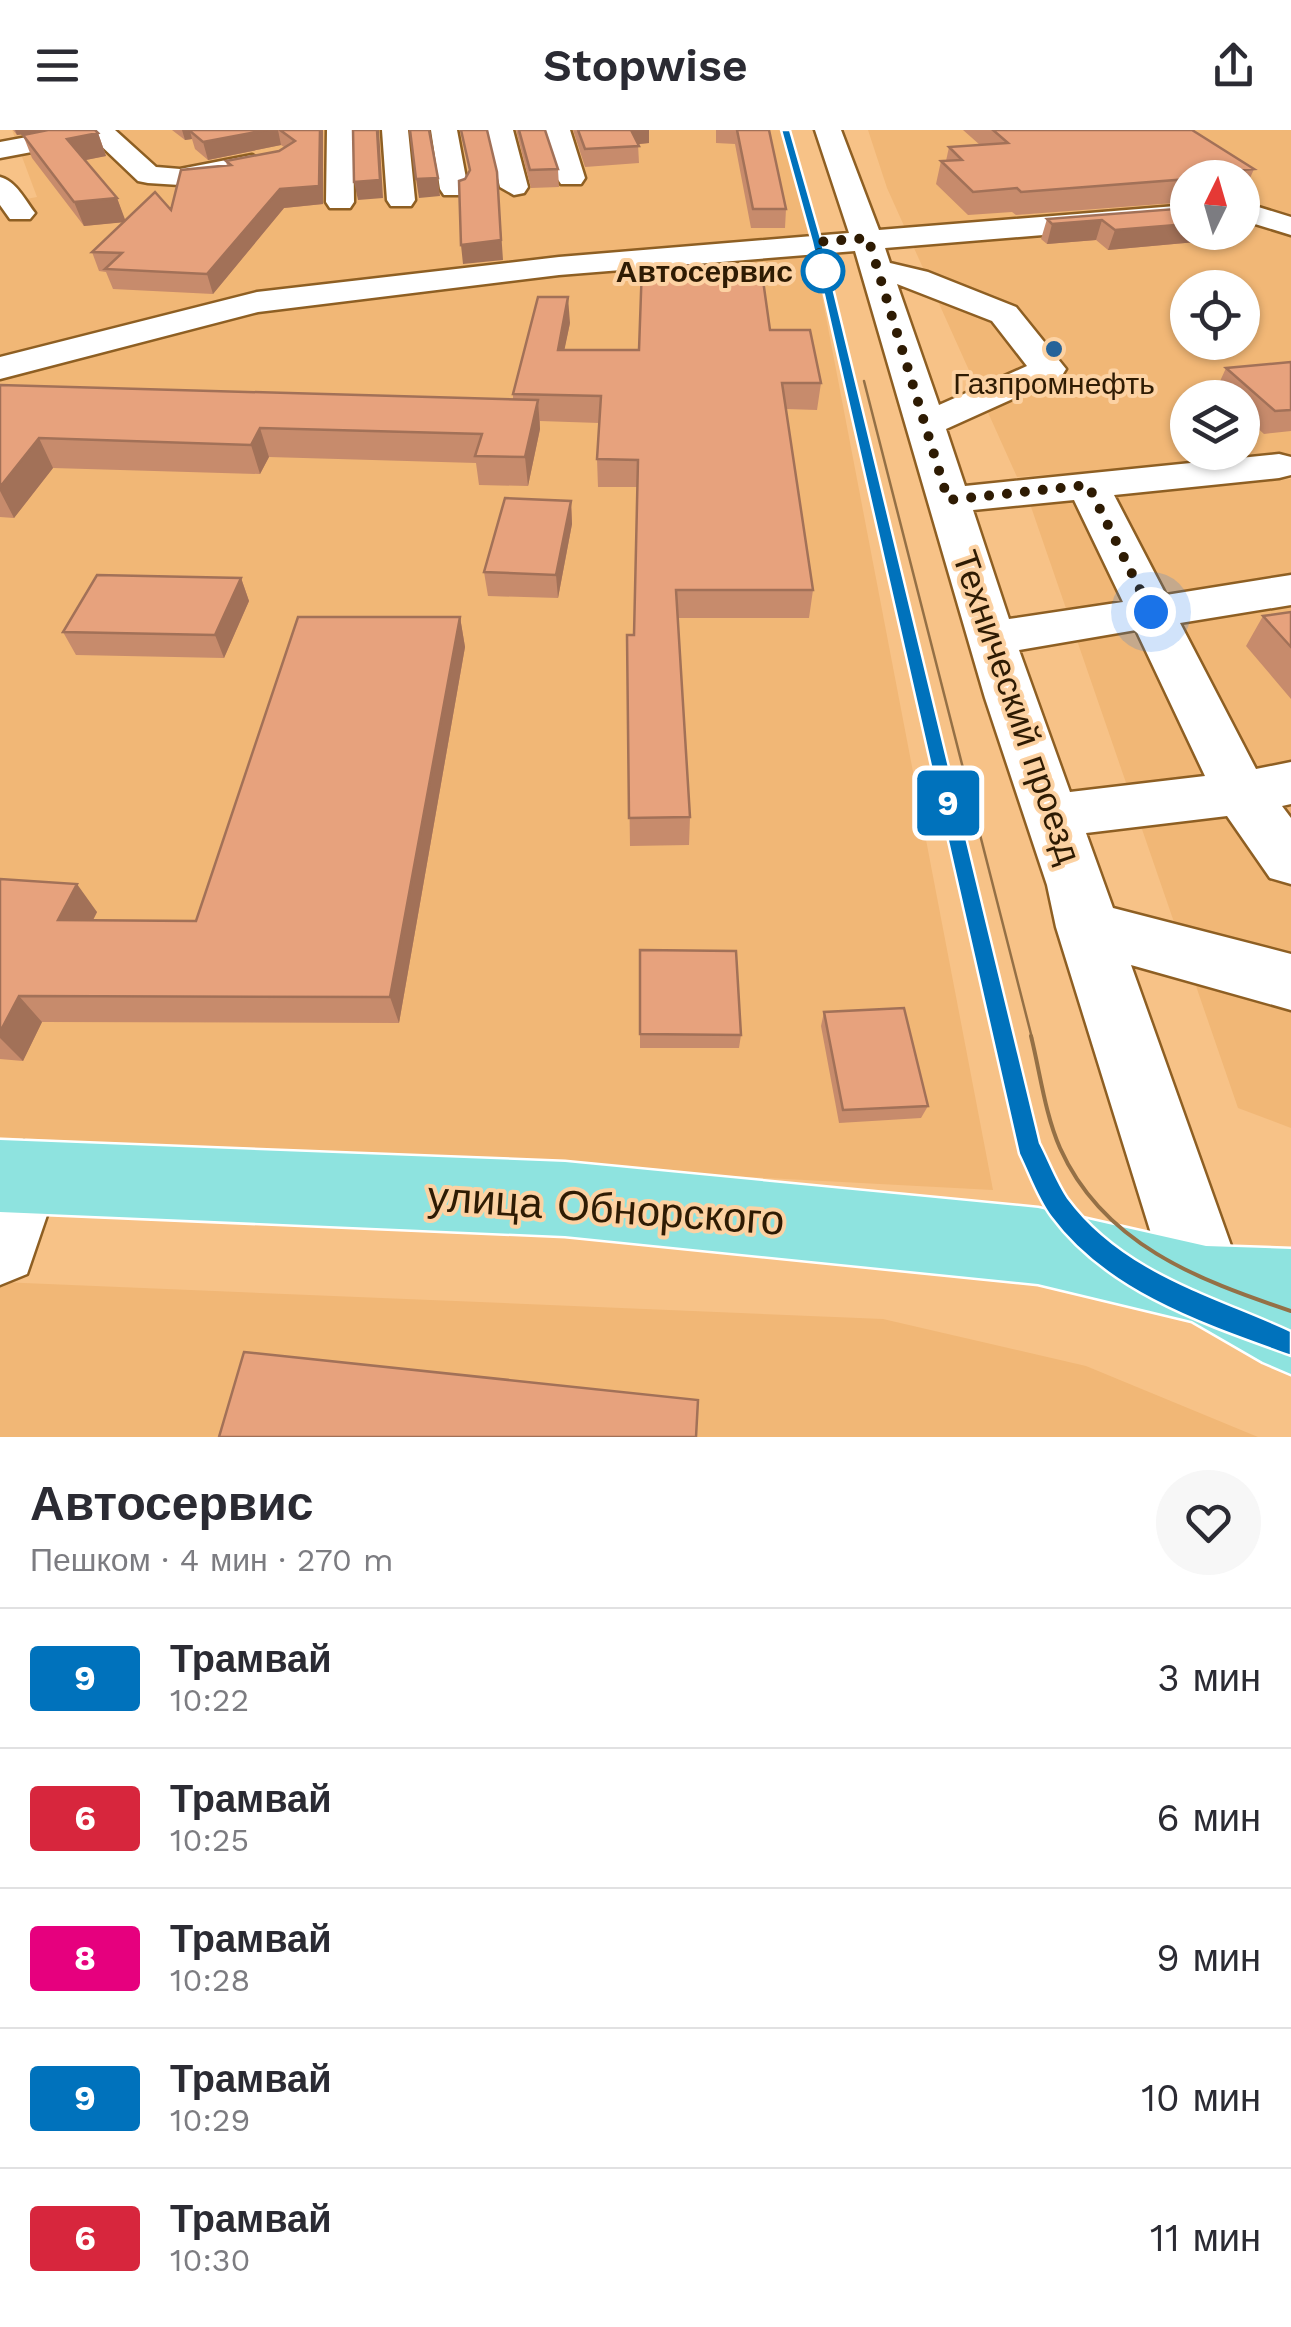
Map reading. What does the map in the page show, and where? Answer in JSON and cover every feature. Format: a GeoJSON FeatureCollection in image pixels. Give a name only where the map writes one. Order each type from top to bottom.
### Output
{"type":"FeatureCollection","features":[{"type":"Feature","properties":{"kind":"main road","name":"улица Обнорского"},"geometry":{"type":"LineString","coordinates":[[12,1176],[565,1199],[1038,1246],[1206,1285],[1291,1288]]}},
{"type":"Feature","properties":{"kind":"main road","name":"улица Обнорского"},"geometry":{"type":"LineString","coordinates":[[1206,1285],[1291,1334]]}},
{"type":"Feature","properties":{"kind":"street"},"geometry":{"type":"LineString","coordinates":[[0,150],[108,130]]}},
{"type":"Feature","properties":{"kind":"street"},"geometry":{"type":"LineString","coordinates":[[340,130],[340,202]]}},
{"type":"Feature","properties":{"kind":"street"},"geometry":{"type":"LineString","coordinates":[[500,130],[514,187]]}},
{"type":"Feature","properties":{"kind":"street"},"geometry":{"type":"LineString","coordinates":[[557,130],[571,178]]}},
{"type":"Feature","properties":{"kind":"street","name":"Технический проезд"},"geometry":{"type":"LineString","coordinates":[[828,130],[873,253],[992,638],[1050,816],[1077,885],[1087,927],[1206,1285]]}},
{"type":"Feature","properties":{"kind":"street"},"geometry":{"type":"LineString","coordinates":[[101,131],[148,175],[180,177],[282,157]]}},
{"type":"Feature","properties":{"kind":"street"},"geometry":{"type":"LineString","coordinates":[[402,200],[395,137],[445,136],[454,189]]}},
{"type":"Feature","properties":{"kind":"street"},"geometry":{"type":"LineString","coordinates":[[0,185],[20,213]]}},
{"type":"Feature","properties":{"kind":"street"},"geometry":{"type":"LineString","coordinates":[[0,368],[257,302],[559,266],[873,253],[1170,216]]}},
{"type":"Feature","properties":{"kind":"street"},"geometry":{"type":"LineString","coordinates":[[1260,217],[1291,226]]}},
{"type":"Feature","properties":{"kind":"street"},"geometry":{"type":"LineString","coordinates":[[873,253],[917,279],[1004,314],[1048,368],[993,397],[925,424]]}},
{"type":"Feature","properties":{"kind":"street"},"geometry":{"type":"LineString","coordinates":[[948,500],[1279,466]]}},
{"type":"Feature","properties":{"kind":"street"},"geometry":{"type":"LineString","coordinates":[[1088,485],[1151,612],[1266,788],[1291,861]]}},
{"type":"Feature","properties":{"kind":"street"},"geometry":{"type":"LineString","coordinates":[[992,638],[1291,590]]}},
{"type":"Feature","properties":{"kind":"street"},"geometry":{"type":"LineString","coordinates":[[1050,816],[1266,788]]}},
{"type":"Feature","properties":{"kind":"street"},"geometry":{"type":"LineString","coordinates":[[1087,927],[1291,982]]}},
{"type":"Feature","properties":{"kind":"street"},"geometry":{"type":"LineString","coordinates":[[0,1247],[12,1176]]}},
{"type":"Feature","properties":{"kind":"shaded area"},"geometry":{"type":"Polygon","coordinates":[[[12,130],[781,130],[813,249],[993,1190],[0,1137],[0,204],[37,197],[12,130]]]}},
{"type":"Feature","properties":{"kind":"shaded area"},"geometry":{"type":"Polygon","coordinates":[[[868,130],[1291,130],[1291,457],[1260,459],[1260,380],[1170,380],[1170,466],[1017,477],[887,188],[868,130]]]}},
{"type":"Feature","properties":{"kind":"shaded area"},"geometry":{"type":"Polygon","coordinates":[[[1291,479],[1291,1128],[1238,1108],[1029,501],[1291,479]]]}},
{"type":"Feature","properties":{"kind":"shaded area"},"geometry":{"type":"Polygon","coordinates":[[[0,1282],[883,1319],[1086,1366],[1258,1437],[0,1437],[0,1282]]]}},
{"type":"Feature","properties":{"kind":"building"},"geometry":{"type":"Polygon","coordinates":[[[48,130],[95,130],[98,133],[67,139],[117,198],[74,202],[23,135],[48,130]]]}},
{"type":"Feature","properties":{"kind":"building"},"geometry":{"type":"Polygon","coordinates":[[[190,130],[267,130],[203,142],[190,130]]]}},
{"type":"Feature","properties":{"kind":"building"},"geometry":{"type":"Polygon","coordinates":[[[280,130],[320,130],[319,186],[280,189],[207,274],[105,269],[122,253],[92,252],[155,192],[171,210],[181,170],[231,165],[226,161],[279,151],[295,141],[280,130]]]}},
{"type":"Feature","properties":{"kind":"building"},"geometry":{"type":"Polygon","coordinates":[[[353,130],[377,130],[380,180],[354,182],[353,130]]]}},
{"type":"Feature","properties":{"kind":"building"},"geometry":{"type":"Polygon","coordinates":[[[410,130],[429,130],[438,178],[416,179],[410,130]]]}},
{"type":"Feature","properties":{"kind":"building"},"geometry":{"type":"Polygon","coordinates":[[[461,130],[487,130],[497,172],[501,240],[461,245],[459,181],[470,170],[461,130]]]}},
{"type":"Feature","properties":{"kind":"building"},"geometry":{"type":"Polygon","coordinates":[[[519,130],[545,130],[558,169],[530,170],[519,130]]]}},
{"type":"Feature","properties":{"kind":"building"},"geometry":{"type":"Polygon","coordinates":[[[578,130],[631,130],[639,146],[585,149],[578,130]]]}},
{"type":"Feature","properties":{"kind":"building"},"geometry":{"type":"Polygon","coordinates":[[[737,130],[769,130],[786,209],[753,209],[737,130]]]}},
{"type":"Feature","properties":{"kind":"building"},"geometry":{"type":"Polygon","coordinates":[[[993,130],[1192,130],[1240,160],[1170,160],[1170,180],[1021,192],[1017,188],[973,192],[941,161],[962,160],[949,147],[1008,143],[993,130]]]}},
{"type":"Feature","properties":{"kind":"building"},"geometry":{"type":"Polygon","coordinates":[[[1170,209],[1170,225],[1115,230],[1102,220],[1052,224],[1047,219],[1170,209]]]}},
{"type":"Feature","properties":{"kind":"building"},"geometry":{"type":"Polygon","coordinates":[[[642,265],[761,266],[770,330],[810,330],[821,383],[782,383],[813,590],[676,590],[690,817],[629,818],[627,635],[634,635],[638,460],[597,459],[601,396],[513,394],[538,297],[568,297],[558,350],[639,350],[642,265]]]}},
{"type":"Feature","properties":{"kind":"building"},"geometry":{"type":"Polygon","coordinates":[[[1291,362],[1291,410],[1275,411],[1260,398],[1260,380],[1240,380],[1226,368],[1291,362]]]}},
{"type":"Feature","properties":{"kind":"building"},"geometry":{"type":"Polygon","coordinates":[[[0,385],[538,400],[525,457],[475,456],[482,434],[260,428],[251,445],[39,438],[0,487],[0,385]]]}},
{"type":"Feature","properties":{"kind":"building"},"geometry":{"type":"Polygon","coordinates":[[[505,498],[571,501],[556,575],[484,572],[505,498]]]}},
{"type":"Feature","properties":{"kind":"building"},"geometry":{"type":"Polygon","coordinates":[[[97,575],[241,578],[215,635],[63,632],[97,575]]]}},
{"type":"Feature","properties":{"kind":"building"},"geometry":{"type":"Polygon","coordinates":[[[1291,612],[1291,647],[1263,616],[1291,612]]]}},
{"type":"Feature","properties":{"kind":"building"},"geometry":{"type":"Polygon","coordinates":[[[298,617],[460,617],[390,997],[19,996],[0,1032],[0,879],[77,884],[58,920],[196,921],[298,617]]]}},
{"type":"Feature","properties":{"kind":"building"},"geometry":{"type":"Polygon","coordinates":[[[640,950],[736,951],[741,1035],[640,1034],[640,950]]]}},
{"type":"Feature","properties":{"kind":"building"},"geometry":{"type":"Polygon","coordinates":[[[904,1008],[928,1106],[843,1110],[824,1012],[904,1008]]]}},
{"type":"Feature","properties":{"kind":"building"},"geometry":{"type":"Polygon","coordinates":[[[244,1352],[698,1400],[696,1437],[219,1437],[244,1352]]]}},
{"type":"Feature","properties":{"kind":"tram line"},"geometry":{"type":"LineString","coordinates":[[785,130],[817,242],[1003,1038]]}},
{"type":"Feature","properties":{"kind":"tram line","name":"9"},"geometry":{"type":"LineString","coordinates":[[785,130],[817,242],[1028,1146],[1059,1207],[1108,1258],[1204,1311],[1291,1341]]}},
{"type":"Feature","properties":{"kind":"tram line"},"geometry":{"type":"LineString","coordinates":[[864,381],[1032,1038]]}},
{"type":"Feature","properties":{"kind":"tram line"},"geometry":{"type":"LineString","coordinates":[[1003,1036],[1029,1148],[1049,1189],[1074,1223],[1103,1251],[1172,1294],[1291,1341]]}},
{"type":"Feature","properties":{"kind":"tram line"},"geometry":{"type":"LineString","coordinates":[[1031,1036],[1060,1148],[1078,1181],[1101,1210],[1127,1234],[1188,1271],[1291,1311]]}},
{"type":"Feature","properties":{"kind":"place","name":"Автосервис"},"geometry":{"type":"Point","coordinates":[823,271]}},
{"type":"Feature","properties":{"kind":"place","name":"Газпромнефть"},"geometry":{"type":"Point","coordinates":[1054,349]}},
{"type":"Feature","properties":{"kind":"route"},"geometry":{"type":"LineString","coordinates":[[823,271],[817,242],[868,238],[948,500],[1088,485],[1151,612]]}}]}
